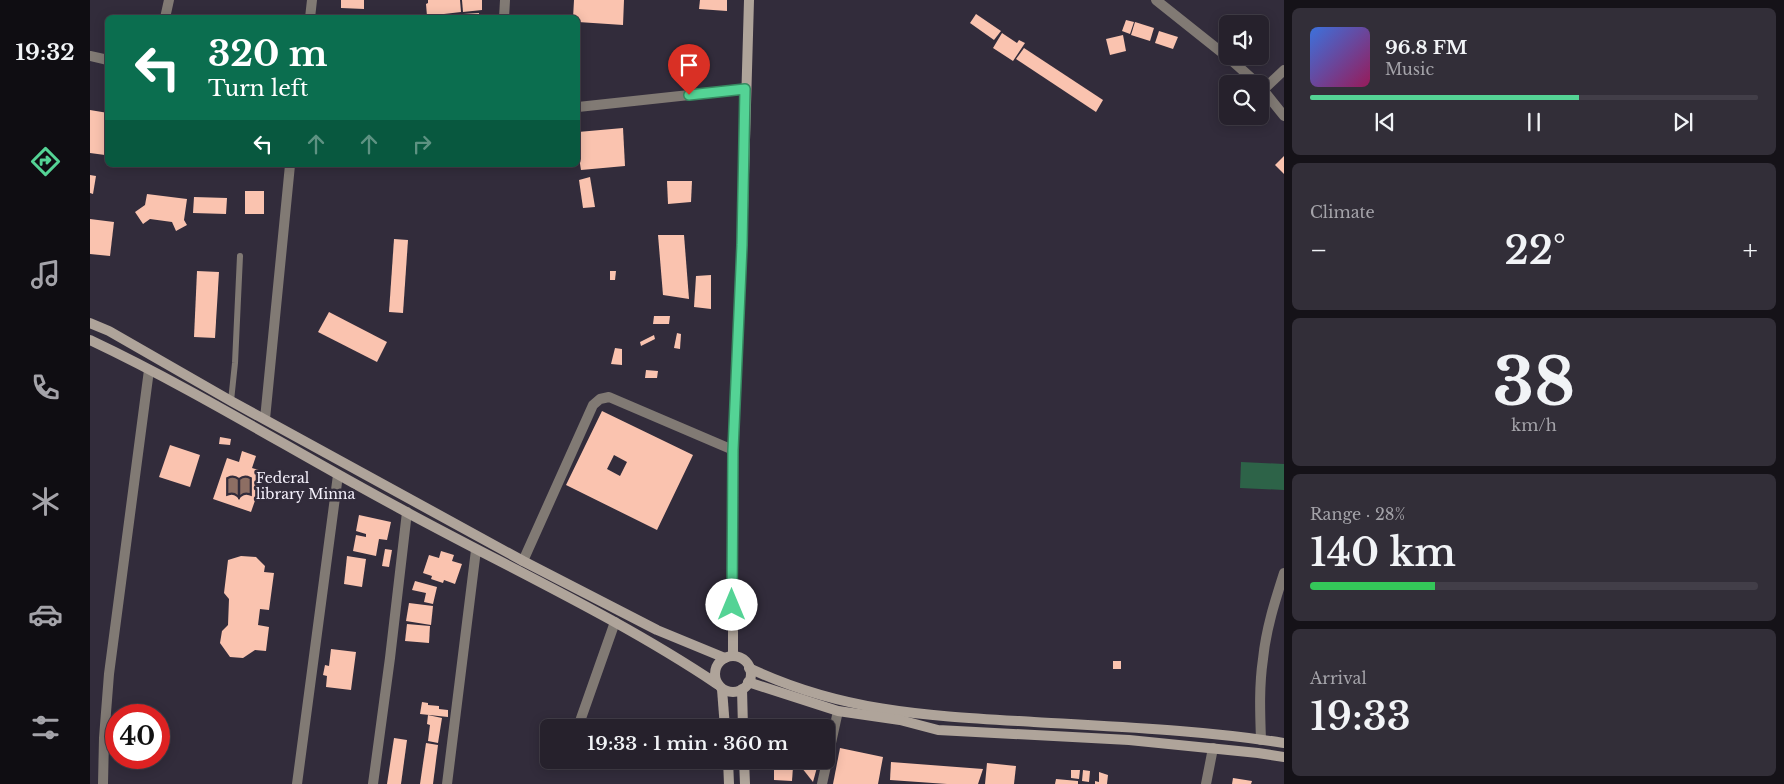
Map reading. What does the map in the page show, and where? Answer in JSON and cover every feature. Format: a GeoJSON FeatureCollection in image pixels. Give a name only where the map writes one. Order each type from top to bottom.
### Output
{"type":"FeatureCollection","features":[{"type":"Feature","properties":{"kind":"main road"},"geometry":{"type":"LineString","coordinates":[[729,657],[733,450],[742,245],[749,0]]}},
{"type":"Feature","properties":{"kind":"main road"},"geometry":{"type":"LineString","coordinates":[[90,323],[109,331],[231,401],[523,561],[657,630],[729,657],[740,658],[746,662],[750,678],[745,686],[735,692],[720,686],[615,622],[476,550],[149,370],[90,340]]}},
{"type":"Feature","properties":{"kind":"main road"},"geometry":{"type":"LineString","coordinates":[[725,719],[720,686],[715,672],[716,666],[729,657]]}},
{"type":"Feature","properties":{"kind":"main road"},"geometry":{"type":"LineString","coordinates":[[749,668],[805,691],[852,704],[895,711],[937,716],[1130,727],[1284,743]]}},
{"type":"Feature","properties":{"kind":"main road"},"geometry":{"type":"LineString","coordinates":[[745,686],[838,710],[900,720],[938,730],[1128,740],[1284,757]]}},
{"type":"Feature","properties":{"kind":"main road"},"geometry":{"type":"LineString","coordinates":[[743,719],[745,686]]}},
{"type":"Feature","properties":{"kind":"main road"},"geometry":{"type":"LineString","coordinates":[[728,769],[729,784]]}},
{"type":"Feature","properties":{"kind":"main road"},"geometry":{"type":"LineString","coordinates":[[744,769],[745,784]]}},
{"type":"Feature","properties":{"kind":"street"},"geometry":{"type":"LineString","coordinates":[[166,15],[169,0]]}},
{"type":"Feature","properties":{"kind":"street"},"geometry":{"type":"LineString","coordinates":[[310,15],[312,0]]}},
{"type":"Feature","properties":{"kind":"street"},"geometry":{"type":"LineString","coordinates":[[504,15],[505,0]]}},
{"type":"Feature","properties":{"kind":"street"},"geometry":{"type":"LineString","coordinates":[[1156,0],[1248,75]]}},
{"type":"Feature","properties":{"kind":"street"},"geometry":{"type":"LineString","coordinates":[[90,56],[105,59]]}},
{"type":"Feature","properties":{"kind":"street"},"geometry":{"type":"LineString","coordinates":[[1269,80],[1284,70]]}},
{"type":"Feature","properties":{"kind":"street"},"geometry":{"type":"LineString","coordinates":[[580,107],[745,89]]}},
{"type":"Feature","properties":{"kind":"street"},"geometry":{"type":"LineString","coordinates":[[1269,96],[1284,116]]}},
{"type":"Feature","properties":{"kind":"street"},"geometry":{"type":"LineString","coordinates":[[265,419],[290,167]]}},
{"type":"Feature","properties":{"kind":"street"},"geometry":{"type":"LineString","coordinates":[[103,784],[104,738],[109,674],[149,370]]}},
{"type":"Feature","properties":{"kind":"street"},"geometry":{"type":"LineString","coordinates":[[523,561],[593,405],[600,399],[609,397],[733,450]]}},
{"type":"Feature","properties":{"kind":"street"},"geometry":{"type":"LineString","coordinates":[[297,784],[338,475]]}},
{"type":"Feature","properties":{"kind":"street"},"geometry":{"type":"LineString","coordinates":[[373,784],[407,512]]}},
{"type":"Feature","properties":{"kind":"street"},"geometry":{"type":"LineString","coordinates":[[447,784],[476,550]]}},
{"type":"Feature","properties":{"kind":"street"},"geometry":{"type":"LineString","coordinates":[[1260,740],[1260,693],[1263,657],[1272,612],[1284,573]]}},
{"type":"Feature","properties":{"kind":"street"},"geometry":{"type":"LineString","coordinates":[[581,719],[615,622]]}},
{"type":"Feature","properties":{"kind":"street"},"geometry":{"type":"LineString","coordinates":[[822,784],[838,710]]}},
{"type":"Feature","properties":{"kind":"street"},"geometry":{"type":"LineString","coordinates":[[1206,784],[1213,748]]}},
{"type":"Feature","properties":{"kind":"lane"},"geometry":{"type":"LineString","coordinates":[[231,401],[235,363],[240,256]]}},
{"type":"Feature","properties":{"kind":"green space"},"geometry":{"type":"Polygon","coordinates":[[[1241,462],[1284,464],[1284,490],[1240,488],[1241,462]]]}},
{"type":"Feature","properties":{"kind":"building"},"geometry":{"type":"Polygon","coordinates":[[[341,0],[364,0],[364,9],[341,8],[341,0]]]}},
{"type":"Feature","properties":{"kind":"building"},"geometry":{"type":"Polygon","coordinates":[[[428,0],[460,0],[461,12],[427,15],[426,4],[428,0]]]}},
{"type":"Feature","properties":{"kind":"building"},"geometry":{"type":"Polygon","coordinates":[[[462,0],[482,0],[482,10],[463,12],[462,0]]]}},
{"type":"Feature","properties":{"kind":"building"},"geometry":{"type":"Polygon","coordinates":[[[574,0],[624,0],[623,25],[580,22],[580,15],[573,15],[574,0]]]}},
{"type":"Feature","properties":{"kind":"building"},"geometry":{"type":"Polygon","coordinates":[[[700,0],[727,0],[727,11],[699,9],[700,0]]]}},
{"type":"Feature","properties":{"kind":"building"},"geometry":{"type":"Polygon","coordinates":[[[479,13],[479,15],[463,15],[479,13]]]}},
{"type":"Feature","properties":{"kind":"building"},"geometry":{"type":"Polygon","coordinates":[[[976,14],[1001,31],[994,40],[970,23],[976,14]]]}},
{"type":"Feature","properties":{"kind":"building"},"geometry":{"type":"Polygon","coordinates":[[[1126,20],[1134,22],[1130,34],[1122,31],[1126,20]]]}},
{"type":"Feature","properties":{"kind":"building"},"geometry":{"type":"Polygon","coordinates":[[[1135,22],[1154,28],[1150,41],[1131,35],[1135,22]]]}},
{"type":"Feature","properties":{"kind":"building"},"geometry":{"type":"Polygon","coordinates":[[[1159,31],[1178,37],[1173,49],[1155,43],[1159,31]]]}},
{"type":"Feature","properties":{"kind":"building"},"geometry":{"type":"Polygon","coordinates":[[[1002,33],[1017,43],[1019,40],[1025,43],[1013,61],[993,48],[1002,33]]]}},
{"type":"Feature","properties":{"kind":"building"},"geometry":{"type":"Polygon","coordinates":[[[1123,35],[1126,51],[1110,55],[1106,39],[1123,35]]]}},
{"type":"Feature","properties":{"kind":"building"},"geometry":{"type":"Polygon","coordinates":[[[1024,48],[1103,100],[1096,112],[1016,59],[1024,48]]]}},
{"type":"Feature","properties":{"kind":"building"},"geometry":{"type":"Polygon","coordinates":[[[90,110],[105,112],[105,155],[90,153],[90,110]]]}},
{"type":"Feature","properties":{"kind":"building"},"geometry":{"type":"Polygon","coordinates":[[[623,128],[625,166],[581,170],[580,132],[623,128]]]}},
{"type":"Feature","properties":{"kind":"building"},"geometry":{"type":"Polygon","coordinates":[[[1284,156],[1284,174],[1275,165],[1284,156]]]}},
{"type":"Feature","properties":{"kind":"building"},"geometry":{"type":"Polygon","coordinates":[[[90,175],[96,176],[93,194],[90,193],[90,175]]]}},
{"type":"Feature","properties":{"kind":"building"},"geometry":{"type":"Polygon","coordinates":[[[590,177],[595,207],[583,208],[579,180],[590,177]]]}},
{"type":"Feature","properties":{"kind":"building"},"geometry":{"type":"Polygon","coordinates":[[[667,181],[692,181],[691,202],[668,204],[667,181]]]}},
{"type":"Feature","properties":{"kind":"building"},"geometry":{"type":"Polygon","coordinates":[[[245,191],[264,191],[264,214],[245,214],[245,191]]]}},
{"type":"Feature","properties":{"kind":"building"},"geometry":{"type":"Polygon","coordinates":[[[147,194],[187,199],[184,220],[187,225],[176,231],[172,222],[150,219],[143,224],[135,212],[145,205],[147,194]]]}},
{"type":"Feature","properties":{"kind":"building"},"geometry":{"type":"Polygon","coordinates":[[[194,197],[227,198],[226,214],[193,213],[194,197]]]}},
{"type":"Feature","properties":{"kind":"building"},"geometry":{"type":"Polygon","coordinates":[[[90,219],[114,222],[110,256],[90,254],[90,219]]]}},
{"type":"Feature","properties":{"kind":"building"},"geometry":{"type":"Polygon","coordinates":[[[658,235],[684,235],[689,299],[663,295],[658,235]]]}},
{"type":"Feature","properties":{"kind":"building"},"geometry":{"type":"Polygon","coordinates":[[[394,239],[408,240],[403,313],[389,312],[394,239]]]}},
{"type":"Feature","properties":{"kind":"building"},"geometry":{"type":"Polygon","coordinates":[[[197,271],[219,272],[215,338],[194,337],[197,271]]]}},
{"type":"Feature","properties":{"kind":"building"},"geometry":{"type":"Polygon","coordinates":[[[610,271],[616,271],[615,280],[610,280],[610,271]]]}},
{"type":"Feature","properties":{"kind":"building"},"geometry":{"type":"Polygon","coordinates":[[[711,275],[711,309],[694,307],[696,276],[711,275]]]}},
{"type":"Feature","properties":{"kind":"building"},"geometry":{"type":"Polygon","coordinates":[[[329,312],[387,342],[377,362],[318,332],[329,312]]]}},
{"type":"Feature","properties":{"kind":"building"},"geometry":{"type":"Polygon","coordinates":[[[654,316],[670,316],[669,324],[653,324],[654,316]]]}},
{"type":"Feature","properties":{"kind":"building"},"geometry":{"type":"Polygon","coordinates":[[[677,333],[681,334],[680,349],[674,348],[677,333]]]}},
{"type":"Feature","properties":{"kind":"building"},"geometry":{"type":"Polygon","coordinates":[[[654,335],[655,339],[641,346],[640,342],[654,335]]]}},
{"type":"Feature","properties":{"kind":"building"},"geometry":{"type":"Polygon","coordinates":[[[615,348],[622,349],[622,365],[611,364],[615,348]]]}},
{"type":"Feature","properties":{"kind":"building"},"geometry":{"type":"Polygon","coordinates":[[[646,370],[658,371],[657,378],[645,378],[646,370]]]}},
{"type":"Feature","properties":{"kind":"building"},"geometry":{"type":"Polygon","coordinates":[[[602,411],[693,455],[657,530],[566,485],[602,411]],[[614,455],[607,469],[620,476],[627,462],[614,455]]]}},
{"type":"Feature","properties":{"kind":"building"},"geometry":{"type":"Polygon","coordinates":[[[220,437],[231,439],[230,445],[219,444],[220,437]]]}},
{"type":"Feature","properties":{"kind":"building"},"geometry":{"type":"Polygon","coordinates":[[[170,445],[200,455],[190,487],[159,477],[170,445]]]}},
{"type":"Feature","properties":{"kind":"building","name":"Federal library Minna"},"geometry":{"type":"Polygon","coordinates":[[[242,451],[256,456],[252,468],[265,472],[251,512],[213,499],[227,458],[239,462],[242,451]]]}},
{"type":"Feature","properties":{"kind":"building"},"geometry":{"type":"Polygon","coordinates":[[[359,515],[391,522],[387,540],[379,539],[376,556],[353,551],[356,535],[366,537],[366,534],[356,531],[359,515]]]}},
{"type":"Feature","properties":{"kind":"building"},"geometry":{"type":"Polygon","coordinates":[[[385,549],[392,550],[389,567],[382,566],[385,549]]]}},
{"type":"Feature","properties":{"kind":"building"},"geometry":{"type":"Polygon","coordinates":[[[441,551],[454,555],[452,561],[462,564],[455,584],[444,580],[443,583],[431,579],[432,576],[423,573],[429,555],[439,558],[441,551]]]}},
{"type":"Feature","properties":{"kind":"building"},"geometry":{"type":"Polygon","coordinates":[[[241,556],[256,557],[265,566],[264,572],[274,573],[269,610],[260,609],[258,625],[269,627],[266,651],[255,650],[243,658],[230,657],[220,643],[222,631],[228,625],[229,599],[224,593],[228,560],[241,556]]]}},
{"type":"Feature","properties":{"kind":"building"},"geometry":{"type":"Polygon","coordinates":[[[347,556],[366,559],[362,587],[344,584],[347,556]]]}},
{"type":"Feature","properties":{"kind":"building"},"geometry":{"type":"Polygon","coordinates":[[[415,581],[437,587],[433,604],[424,602],[426,593],[412,590],[415,581]]]}},
{"type":"Feature","properties":{"kind":"building"},"geometry":{"type":"Polygon","coordinates":[[[409,603],[433,606],[431,625],[406,621],[409,603]]]}},
{"type":"Feature","properties":{"kind":"building"},"geometry":{"type":"Polygon","coordinates":[[[407,624],[430,626],[429,643],[405,641],[407,624]]]}},
{"type":"Feature","properties":{"kind":"building"},"geometry":{"type":"Polygon","coordinates":[[[331,649],[356,652],[351,690],[326,687],[327,676],[323,675],[325,665],[329,666],[331,649]]]}},
{"type":"Feature","properties":{"kind":"building"},"geometry":{"type":"Polygon","coordinates":[[[1113,661],[1121,661],[1121,669],[1113,669],[1113,661]]]}},
{"type":"Feature","properties":{"kind":"building"},"geometry":{"type":"Polygon","coordinates":[[[422,702],[428,703],[428,705],[439,706],[439,709],[448,710],[448,717],[420,714],[422,702]]]}},
{"type":"Feature","properties":{"kind":"building"},"geometry":{"type":"Polygon","coordinates":[[[428,715],[442,718],[438,743],[428,741],[430,725],[427,724],[428,715]]]}},
{"type":"Feature","properties":{"kind":"building"},"geometry":{"type":"Polygon","coordinates":[[[394,738],[407,740],[401,784],[387,784],[394,738]]]}},
{"type":"Feature","properties":{"kind":"building"},"geometry":{"type":"Polygon","coordinates":[[[426,743],[438,745],[433,784],[420,784],[426,743]]]}},
{"type":"Feature","properties":{"kind":"building"},"geometry":{"type":"Polygon","coordinates":[[[840,748],[883,757],[878,784],[833,784],[840,748]]]}},
{"type":"Feature","properties":{"kind":"building"},"geometry":{"type":"Polygon","coordinates":[[[891,762],[983,769],[978,784],[890,780],[891,762]]]}},
{"type":"Feature","properties":{"kind":"building"},"geometry":{"type":"Polygon","coordinates":[[[987,763],[1016,766],[1014,784],[985,784],[987,763]]]}},
{"type":"Feature","properties":{"kind":"building"},"geometry":{"type":"Polygon","coordinates":[[[774,769],[793,769],[792,781],[774,780],[774,769]]]}},
{"type":"Feature","properties":{"kind":"building"},"geometry":{"type":"Polygon","coordinates":[[[803,769],[817,769],[813,782],[803,769]]]}},
{"type":"Feature","properties":{"kind":"building"},"geometry":{"type":"Polygon","coordinates":[[[1071,770],[1080,770],[1079,779],[1071,778],[1071,770]]]}},
{"type":"Feature","properties":{"kind":"building"},"geometry":{"type":"Polygon","coordinates":[[[1083,770],[1090,771],[1089,782],[1082,781],[1083,770]]]}},
{"type":"Feature","properties":{"kind":"building"},"geometry":{"type":"Polygon","coordinates":[[[1099,772],[1108,775],[1107,784],[1095,784],[1095,781],[1099,782],[1099,772]]]}},
{"type":"Feature","properties":{"kind":"building"},"geometry":{"type":"Polygon","coordinates":[[[1233,778],[1252,781],[1251,784],[1232,784],[1233,778]]]}},
{"type":"Feature","properties":{"kind":"building"},"geometry":{"type":"Polygon","coordinates":[[[1056,779],[1078,781],[1078,784],[1055,784],[1056,779]]]}},
{"type":"Feature","properties":{"kind":"place","name":"Federal library Minna"},"geometry":{"type":"Point","coordinates":[239,486]}},
{"type":"Feature","properties":{"kind":"route"},"geometry":{"type":"LineString","coordinates":[[689,95],[745,89],[742,245],[733,450],[732,605]]}}]}
